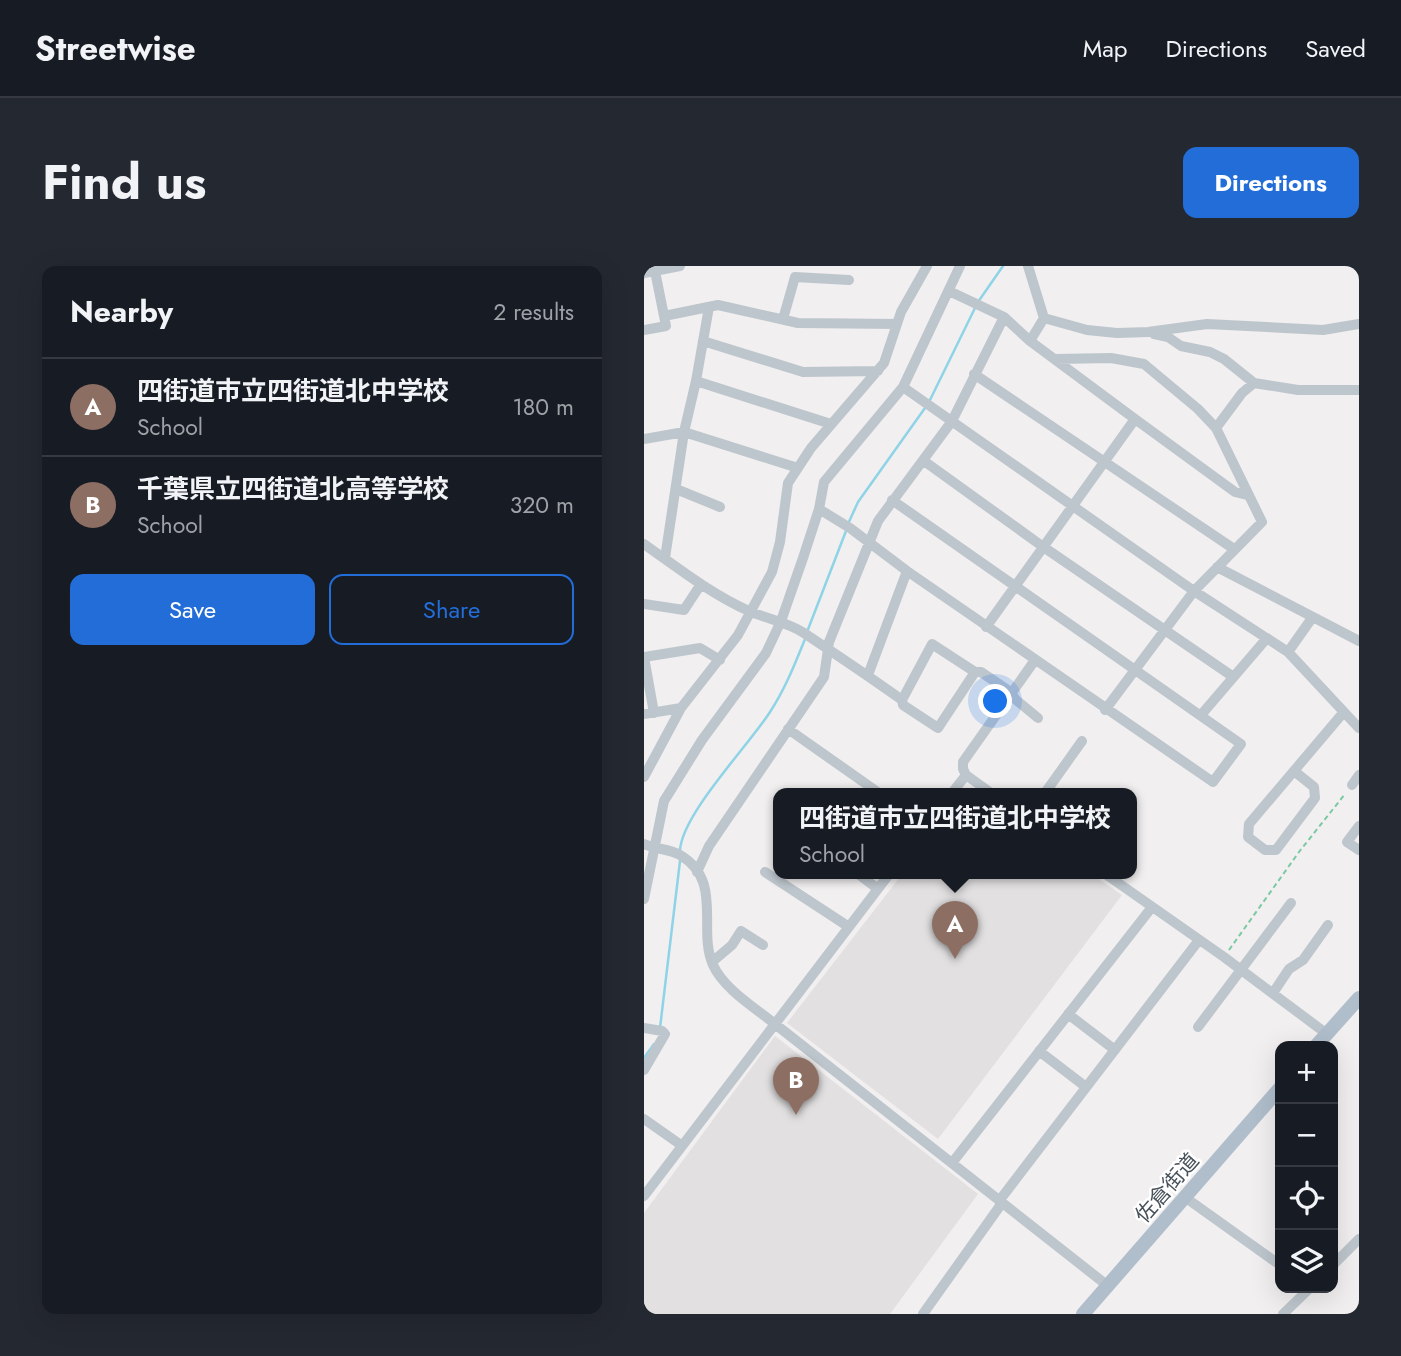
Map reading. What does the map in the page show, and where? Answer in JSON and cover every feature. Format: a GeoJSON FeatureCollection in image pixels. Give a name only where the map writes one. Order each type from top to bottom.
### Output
{"type":"FeatureCollection","features":[{"type":"Feature","properties":{"kind":"main road"},"geometry":{"type":"LineString","coordinates":[[1321,1041],[1359,998]]}},
{"type":"Feature","properties":{"kind":"main road","name":"佐倉街道"},"geometry":{"type":"LineString","coordinates":[[1083,1314],[1275,1094]]}},
{"type":"Feature","properties":{"kind":"street"},"geometry":{"type":"LineString","coordinates":[[644,330],[666,326],[650,272],[680,266]]}},
{"type":"Feature","properties":{"kind":"street"},"geometry":{"type":"LineString","coordinates":[[644,777],[681,708],[738,635],[772,572],[780,542],[788,484],[831,424],[884,363],[897,324],[927,266]]}},
{"type":"Feature","properties":{"kind":"street"},"geometry":{"type":"LineString","coordinates":[[644,899],[649,847],[664,801],[702,740],[766,653],[781,621],[819,509],[824,482],[903,387],[960,266]]}},
{"type":"Feature","properties":{"kind":"street"},"geometry":{"type":"LineString","coordinates":[[1028,266],[1044,317],[1030,341]]}},
{"type":"Feature","properties":{"kind":"street"},"geometry":{"type":"LineString","coordinates":[[783,319],[796,271],[849,279]]}},
{"type":"Feature","properties":{"kind":"street"},"geometry":{"type":"LineString","coordinates":[[949,291],[1004,317],[1030,341],[1135,419],[1235,492],[1247,495]]}},
{"type":"Feature","properties":{"kind":"street"},"geometry":{"type":"LineString","coordinates":[[664,316],[728,305],[810,324],[897,324]]}},
{"type":"Feature","properties":{"kind":"street"},"geometry":{"type":"LineString","coordinates":[[665,558],[684,432],[709,307]]}},
{"type":"Feature","properties":{"kind":"street"},"geometry":{"type":"LineString","coordinates":[[697,872],[709,846],[824,677],[828,650],[878,521],[952,421],[1004,317]]}},
{"type":"Feature","properties":{"kind":"street"},"geometry":{"type":"LineString","coordinates":[[1044,317],[1087,331],[1148,332],[1207,324],[1323,330],[1359,324]]}},
{"type":"Feature","properties":{"kind":"street"},"geometry":{"type":"LineString","coordinates":[[1148,332],[1168,337],[1181,346],[1210,352],[1224,359],[1254,383],[1298,390],[1359,390]]}},
{"type":"Feature","properties":{"kind":"street"},"geometry":{"type":"LineString","coordinates":[[703,341],[803,372],[878,371]]}},
{"type":"Feature","properties":{"kind":"street"},"geometry":{"type":"LineString","coordinates":[[1055,359],[1111,358],[1144,364],[1198,409],[1216,428],[1262,522],[1195,591],[1105,710]]}},
{"type":"Feature","properties":{"kind":"street"},"geometry":{"type":"LineString","coordinates":[[974,374],[1234,549]]}},
{"type":"Feature","properties":{"kind":"street"},"geometry":{"type":"LineString","coordinates":[[696,381],[831,424]]}},
{"type":"Feature","properties":{"kind":"street"},"geometry":{"type":"LineString","coordinates":[[1216,428],[1242,393],[1254,383]]}},
{"type":"Feature","properties":{"kind":"street"},"geometry":{"type":"LineString","coordinates":[[903,387],[1195,591],[1288,652],[1359,728]]}},
{"type":"Feature","properties":{"kind":"street"},"geometry":{"type":"LineString","coordinates":[[986,626],[1135,419]]}},
{"type":"Feature","properties":{"kind":"street"},"geometry":{"type":"LineString","coordinates":[[644,439],[684,432],[797,468]]}},
{"type":"Feature","properties":{"kind":"street"},"geometry":{"type":"LineString","coordinates":[[923,461],[1042,547],[1232,676]]}},
{"type":"Feature","properties":{"kind":"street"},"geometry":{"type":"LineString","coordinates":[[676,489],[720,507]]}},
{"type":"Feature","properties":{"kind":"street"},"geometry":{"type":"LineString","coordinates":[[819,509],[847,525],[907,571],[1213,782],[1241,744],[892,500]]}},
{"type":"Feature","properties":{"kind":"street"},"geometry":{"type":"LineString","coordinates":[[644,544],[713,593],[806,634],[868,675],[902,700],[903,705],[937,728],[975,672]]}},
{"type":"Feature","properties":{"kind":"street"},"geometry":{"type":"LineString","coordinates":[[1217,566],[1359,641]]}},
{"type":"Feature","properties":{"kind":"street"},"geometry":{"type":"LineString","coordinates":[[868,675],[907,571]]}},
{"type":"Feature","properties":{"kind":"street"},"geometry":{"type":"LineString","coordinates":[[644,604],[684,610],[701,584]]}},
{"type":"Feature","properties":{"kind":"street"},"geometry":{"type":"LineString","coordinates":[[1288,652],[1312,618]]}},
{"type":"Feature","properties":{"kind":"street"},"geometry":{"type":"LineString","coordinates":[[1201,715],[1267,638]]}},
{"type":"Feature","properties":{"kind":"street"},"geometry":{"type":"LineString","coordinates":[[902,700],[932,644],[1012,693],[1015,699],[1038,718]]}},
{"type":"Feature","properties":{"kind":"street"},"geometry":{"type":"LineString","coordinates":[[681,708],[649,713],[644,657],[700,648],[720,660]]}},
{"type":"Feature","properties":{"kind":"street"},"geometry":{"type":"LineString","coordinates":[[983,788],[966,775],[963,762],[1035,660]]}},
{"type":"Feature","properties":{"kind":"street"},"geometry":{"type":"LineString","coordinates":[[1294,771],[1314,787],[1315,798],[1276,850],[1265,850],[1248,836],[1249,824],[1343,713]]}},
{"type":"Feature","properties":{"kind":"street"},"geometry":{"type":"LineString","coordinates":[[788,729],[872,788]]}},
{"type":"Feature","properties":{"kind":"street"},"geometry":{"type":"LineString","coordinates":[[1049,788],[1082,741]]}},
{"type":"Feature","properties":{"kind":"street"},"geometry":{"type":"LineString","coordinates":[[956,788],[966,775]]}},
{"type":"Feature","properties":{"kind":"street"},"geometry":{"type":"LineString","coordinates":[[1352,785],[1359,775]]}},
{"type":"Feature","properties":{"kind":"street"},"geometry":{"type":"LineString","coordinates":[[1359,826],[1347,842],[1359,850]]}},
{"type":"Feature","properties":{"kind":"street"},"geometry":{"type":"LineString","coordinates":[[649,847],[679,855],[697,872],[706,890],[707,937],[712,962],[722,980],[1108,1286]]}},
{"type":"Feature","properties":{"kind":"street"},"geometry":{"type":"LineString","coordinates":[[765,872],[773,877]]}},
{"type":"Feature","properties":{"kind":"street"},"geometry":{"type":"LineString","coordinates":[[776,879],[849,927]]}},
{"type":"Feature","properties":{"kind":"street"},"geometry":{"type":"LineString","coordinates":[[865,879],[878,889]]}},
{"type":"Feature","properties":{"kind":"street"},"geometry":{"type":"LineString","coordinates":[[644,1196],[886,879]]}},
{"type":"Feature","properties":{"kind":"street"},"geometry":{"type":"LineString","coordinates":[[1112,879],[1327,1034]]}},
{"type":"Feature","properties":{"kind":"street"},"geometry":{"type":"LineString","coordinates":[[1198,1027],[1291,903]]}},
{"type":"Feature","properties":{"kind":"street"},"geometry":{"type":"LineString","coordinates":[[952,1163],[1152,907]]}},
{"type":"Feature","properties":{"kind":"street"},"geometry":{"type":"LineString","coordinates":[[1273,993],[1289,969],[1303,960],[1328,925]]}},
{"type":"Feature","properties":{"kind":"street"},"geometry":{"type":"LineString","coordinates":[[712,962],[732,946],[741,931],[763,945]]}},
{"type":"Feature","properties":{"kind":"street"},"geometry":{"type":"LineString","coordinates":[[923,1314],[1001,1202],[1199,940]]}},
{"type":"Feature","properties":{"kind":"street"},"geometry":{"type":"LineString","coordinates":[[1068,1014],[1115,1051]]}},
{"type":"Feature","properties":{"kind":"street"},"geometry":{"type":"LineString","coordinates":[[644,1028],[659,1030],[665,1034],[664,1040],[644,1070]]}},
{"type":"Feature","properties":{"kind":"street"},"geometry":{"type":"LineString","coordinates":[[1039,1051],[1086,1087]]}},
{"type":"Feature","properties":{"kind":"street"},"geometry":{"type":"LineString","coordinates":[[644,1119],[681,1145]]}},
{"type":"Feature","properties":{"kind":"street"},"geometry":{"type":"LineString","coordinates":[[1186,1198],[1275,1261]]}},
{"type":"Feature","properties":{"kind":"street"},"geometry":{"type":"LineString","coordinates":[[1338,1260],[1359,1239]]}},
{"type":"Feature","properties":{"kind":"street"},"geometry":{"type":"LineString","coordinates":[[1283,1314],[1305,1293]]}},
{"type":"Feature","properties":{"kind":"path"},"geometry":{"type":"LineString","coordinates":[[1224,957],[1299,852],[1352,785]]}},
{"type":"Feature","properties":{"kind":"shaded area"},"geometry":{"type":"Polygon","coordinates":[[[898,879],[1099,879],[1122,895],[938,1139],[787,1023],[898,879]]]}},
{"type":"Feature","properties":{"kind":"shaded area"},"geometry":{"type":"Polygon","coordinates":[[[775,1036],[978,1194],[890,1314],[644,1314],[644,1213],[775,1036]]]}},
{"type":"Feature","properties":{"kind":"waterway"},"geometry":{"type":"LineString","coordinates":[[978,302],[1003,266]]}},
{"type":"Feature","properties":{"kind":"waterway"},"geometry":{"type":"LineString","coordinates":[[929,402],[975,308]]}},
{"type":"Feature","properties":{"kind":"waterway"},"geometry":{"type":"LineString","coordinates":[[848,524],[858,502],[925,408]]}},
{"type":"Feature","properties":{"kind":"waterway"},"geometry":{"type":"LineString","coordinates":[[807,632],[846,531]]}},
{"type":"Feature","properties":{"kind":"waterway"},"geometry":{"type":"LineString","coordinates":[[680,851],[683,836],[703,800],[775,703],[805,639]]}},
{"type":"Feature","properties":{"kind":"waterway"},"geometry":{"type":"LineString","coordinates":[[660,1028],[680,861]]}},
{"type":"Feature","properties":{"kind":"waterway"},"geometry":{"type":"LineString","coordinates":[[644,1058],[654,1044]]}},
{"type":"Feature","properties":{"kind":"place","name":"四街道市立四街道北中学校"},"geometry":{"type":"Point","coordinates":[955,959]}},
{"type":"Feature","properties":{"kind":"place","name":"千葉県立四街道北高等学校"},"geometry":{"type":"Point","coordinates":[796,1115]}}]}
